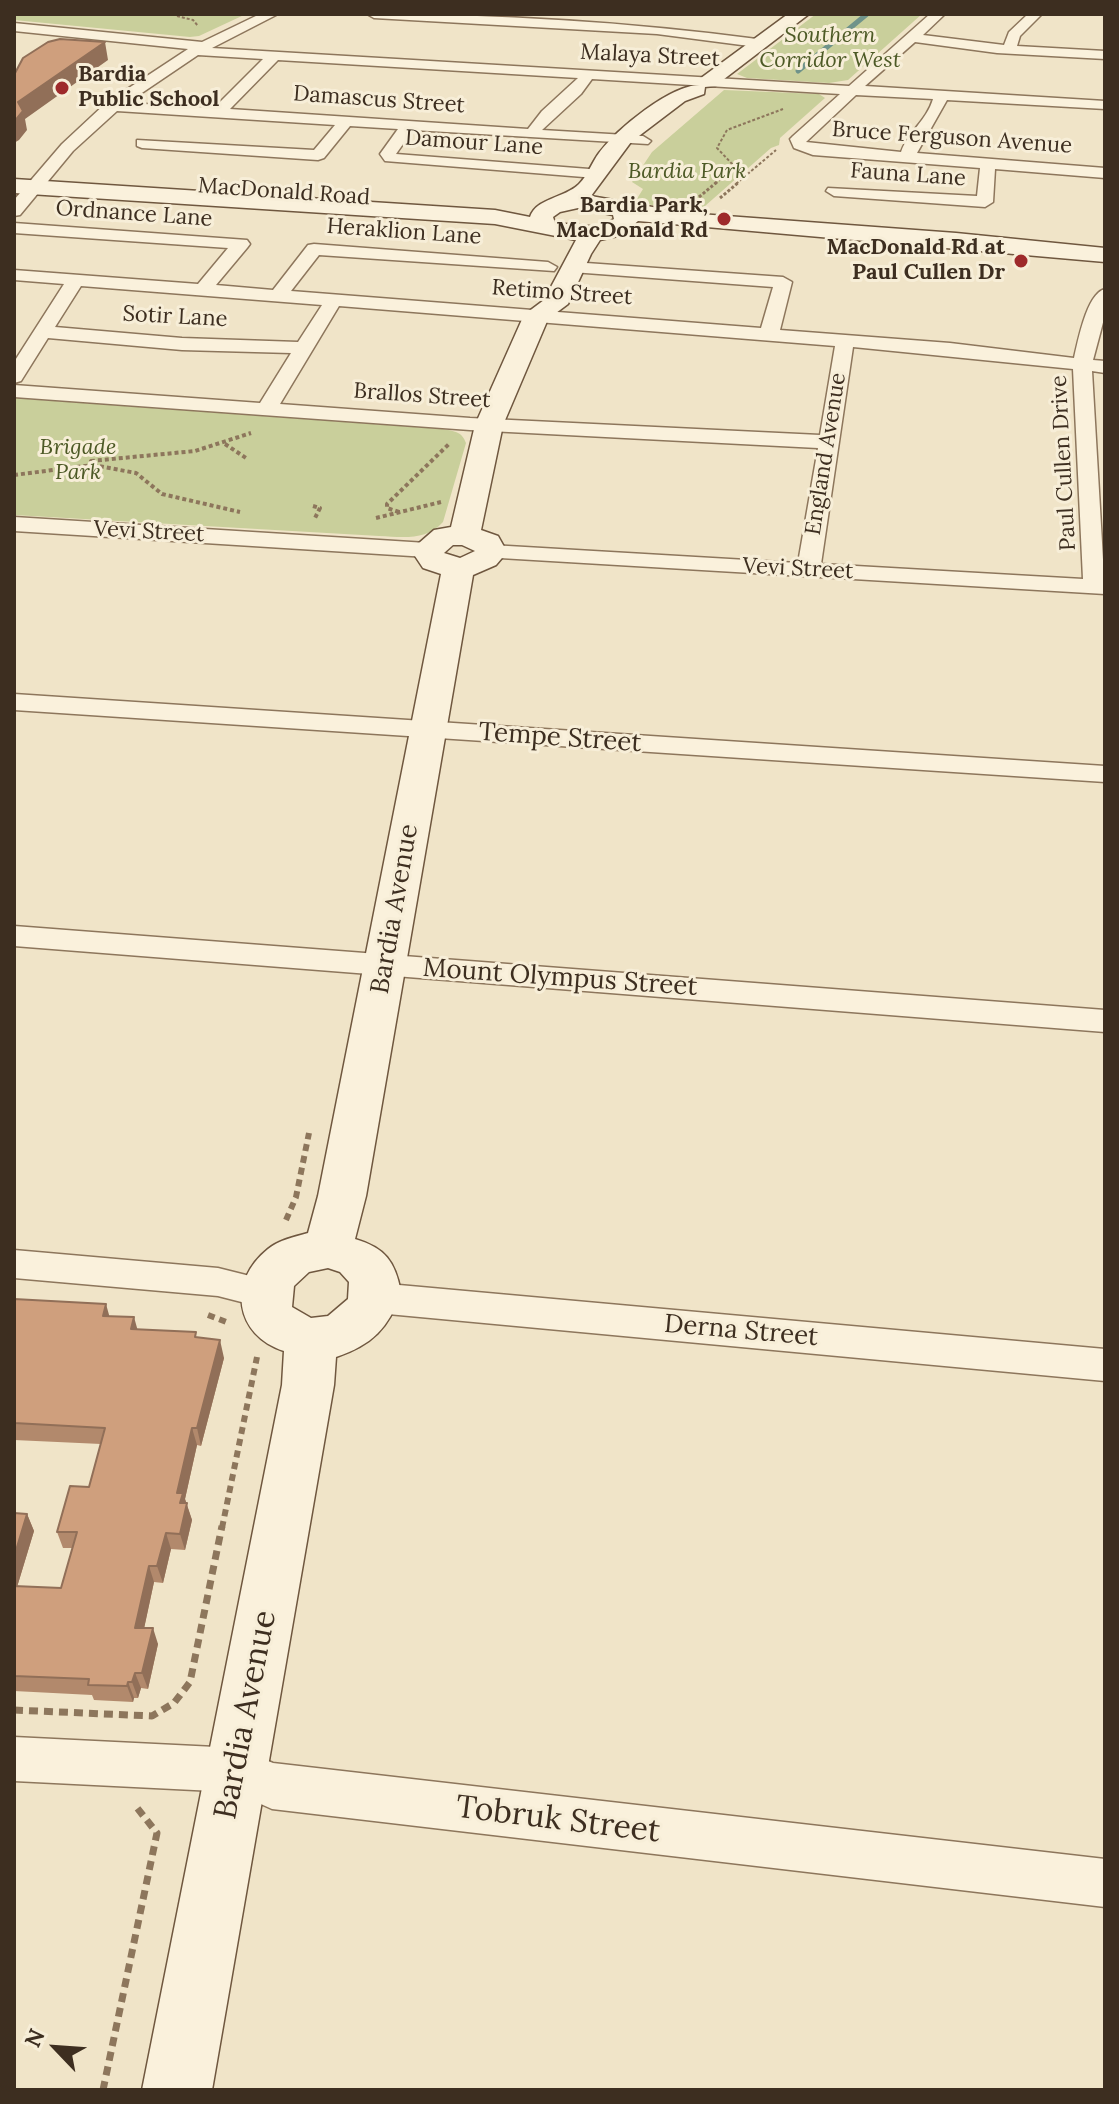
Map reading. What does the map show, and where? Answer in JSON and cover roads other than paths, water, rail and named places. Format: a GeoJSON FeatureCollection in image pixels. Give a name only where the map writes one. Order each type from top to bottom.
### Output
{"type":"FeatureCollection","features":[{"type":"Feature","properties":{"kind":"street"},"geometry":{"type":"LineString","coordinates":[[14,211],[25,181],[111,106],[197,48],[271,14]]}},
{"type":"Feature","properties":{"kind":"street"},"geometry":{"type":"LineString","coordinates":[[374,14],[757,43]]}},
{"type":"Feature","properties":{"kind":"street","name":"Bardia Avenue"},"geometry":{"type":"LineString","coordinates":[[328,1249],[342,1196],[460,551],[489,425],[537,315],[555,304],[560,267],[558,217],[588,188],[596,173],[634,139],[695,99],[703,86],[800,14]]}},
{"type":"Feature","properties":{"kind":"street","name":"Bruce Ferguson Avenue"},"geometry":{"type":"LineString","coordinates":[[938,14],[797,142],[852,165],[908,156],[1105,173]]}},
{"type":"Feature","properties":{"kind":"street"},"geometry":{"type":"LineString","coordinates":[[999,53],[1035,14]]}},
{"type":"Feature","properties":{"kind":"street"},"geometry":{"type":"LineString","coordinates":[[653,36],[685,20]]}},
{"type":"Feature","properties":{"kind":"street","name":"Malaya Street"},"geometry":{"type":"LineString","coordinates":[[14,27],[275,55],[588,74],[617,69],[703,86],[941,95],[968,89],[1105,105]]}},
{"type":"Feature","properties":{"kind":"street"},"geometry":{"type":"LineString","coordinates":[[911,37],[999,53],[1105,55]]}},
{"type":"Feature","properties":{"kind":"street"},"geometry":{"type":"LineString","coordinates":[[179,145],[275,55]]}},
{"type":"Feature","properties":{"kind":"street"},"geometry":{"type":"LineString","coordinates":[[533,132],[544,114],[581,88],[588,74]]}},
{"type":"Feature","properties":{"kind":"street"},"geometry":{"type":"LineString","coordinates":[[908,156],[912,139],[939,110],[941,95]]}},
{"type":"Feature","properties":{"kind":"street","name":"Damascus Street"},"geometry":{"type":"LineString","coordinates":[[111,106],[634,139]]}},
{"type":"Feature","properties":{"kind":"street"},"geometry":{"type":"LineString","coordinates":[[142,143],[318,155],[347,120]]}},
{"type":"Feature","properties":{"kind":"street","name":"Damour Lane"},"geometry":{"type":"LineString","coordinates":[[410,124],[388,154],[391,158],[596,173]]}},
{"type":"Feature","properties":{"kind":"street","name":"Bardia Avenue"},"geometry":{"type":"LineString","coordinates":[[560,267],[610,220],[607,192],[634,139]]}},
{"type":"Feature","properties":{"kind":"street","name":"Fauna Lane"},"geometry":{"type":"LineString","coordinates":[[852,165],[830,196],[985,202],[988,162]]}},
{"type":"Feature","properties":{"kind":"street","name":"MacDonald Road"},"geometry":{"type":"LineString","coordinates":[[25,181],[495,217],[558,217]]}},
{"type":"Feature","properties":{"kind":"street"},"geometry":{"type":"LineString","coordinates":[[558,217],[674,219],[965,240],[1105,255]]}},
{"type":"Feature","properties":{"kind":"street"},"geometry":{"type":"LineString","coordinates":[[558,217],[610,220],[670,230],[864,243],[1105,266]]}},
{"type":"Feature","properties":{"kind":"street","name":"Ordnance Lane"},"geometry":{"type":"LineString","coordinates":[[14,228],[241,244],[203,289]]}},
{"type":"Feature","properties":{"kind":"street","name":"Heraklion Lane"},"geometry":{"type":"LineString","coordinates":[[279,295],[314,249],[783,282],[769,334]]}},
{"type":"Feature","properties":{"kind":"street","name":"Retimo Street"},"geometry":{"type":"LineString","coordinates":[[14,275],[845,340],[1105,367]]}},
{"type":"Feature","properties":{"kind":"street"},"geometry":{"type":"LineString","coordinates":[[14,377],[76,279]]}},
{"type":"Feature","properties":{"kind":"street","name":"Paul Cullen Drive"},"geometry":{"type":"LineString","coordinates":[[1100,587],[1082,364],[1092,323],[1105,294]]}},
{"type":"Feature","properties":{"kind":"street"},"geometry":{"type":"LineString","coordinates":[[266,410],[334,300]]}},
{"type":"Feature","properties":{"kind":"street","name":"Sotir Lane"},"geometry":{"type":"LineString","coordinates":[[43,332],[182,344],[304,348]]}},
{"type":"Feature","properties":{"kind":"street","name":"England Avenue"},"geometry":{"type":"LineString","coordinates":[[809,569],[845,340]]}},
{"type":"Feature","properties":{"kind":"street","name":"Brallos Street"},"geometry":{"type":"LineString","coordinates":[[14,391],[489,425],[827,442]]}},
{"type":"Feature","properties":{"kind":"street","name":"Vevi Street"},"geometry":{"type":"LineString","coordinates":[[14,524],[1100,587]]}},
{"type":"Feature","properties":{"kind":"street","name":"Tempe Street"},"geometry":{"type":"LineString","coordinates":[[14,702],[1105,774]]}},
{"type":"Feature","properties":{"kind":"street","name":"Mount Olympus Street"},"geometry":{"type":"LineString","coordinates":[[14,936],[1105,1021]]}},
{"type":"Feature","properties":{"kind":"street"},"geometry":{"type":"LineString","coordinates":[[328,1249],[360,1259],[371,1269],[377,1283],[377,1298],[371,1311],[346,1333],[283,1345],[281,1329],[266,1307],[252,1311],[270,1280],[287,1262],[310,1251],[328,1249]]}},
{"type":"Feature","properties":{"kind":"street"},"geometry":{"type":"LineString","coordinates":[[14,1264],[218,1282],[252,1311]]}},
{"type":"Feature","properties":{"kind":"street","name":"Derna Street"},"geometry":{"type":"LineString","coordinates":[[377,1298],[1105,1365]]}},
{"type":"Feature","properties":{"kind":"street","name":"Bardia Avenue"},"geometry":{"type":"LineString","coordinates":[[177,2090],[308,1385],[283,1345]]}},
{"type":"Feature","properties":{"kind":"street","name":"Tobruk Street"},"geometry":{"type":"LineString","coordinates":[[14,1759],[236,1770],[272,1786],[1105,1883]]}},
{"type":"Feature","properties":{"kind":"waterway"},"geometry":{"type":"LineString","coordinates":[[798,71],[867,14]]}},
{"type":"Feature","properties":{"kind":"place","name":"Bardia Public School"},"geometry":{"type":"Point","coordinates":[62,88]}},
{"type":"Feature","properties":{"kind":"place","name":"Bardia Park, MacDonald Rd"},"geometry":{"type":"Point","coordinates":[724,219]}},
{"type":"Feature","properties":{"kind":"place","name":"MacDonald Rd at Paul Cullen Dr"},"geometry":{"type":"Point","coordinates":[1021,261]}},
{"type":"Feature","properties":{"kind":"park label","name":"Southern Corridor West"},"geometry":{"type":"Point","coordinates":[830,48]}},
{"type":"Feature","properties":{"kind":"park label","name":"Bardia Park"},"geometry":{"type":"Point","coordinates":[687,172]}},
{"type":"Feature","properties":{"kind":"park label","name":"Brigade Park"},"geometry":{"type":"Point","coordinates":[78,460]}}]}
